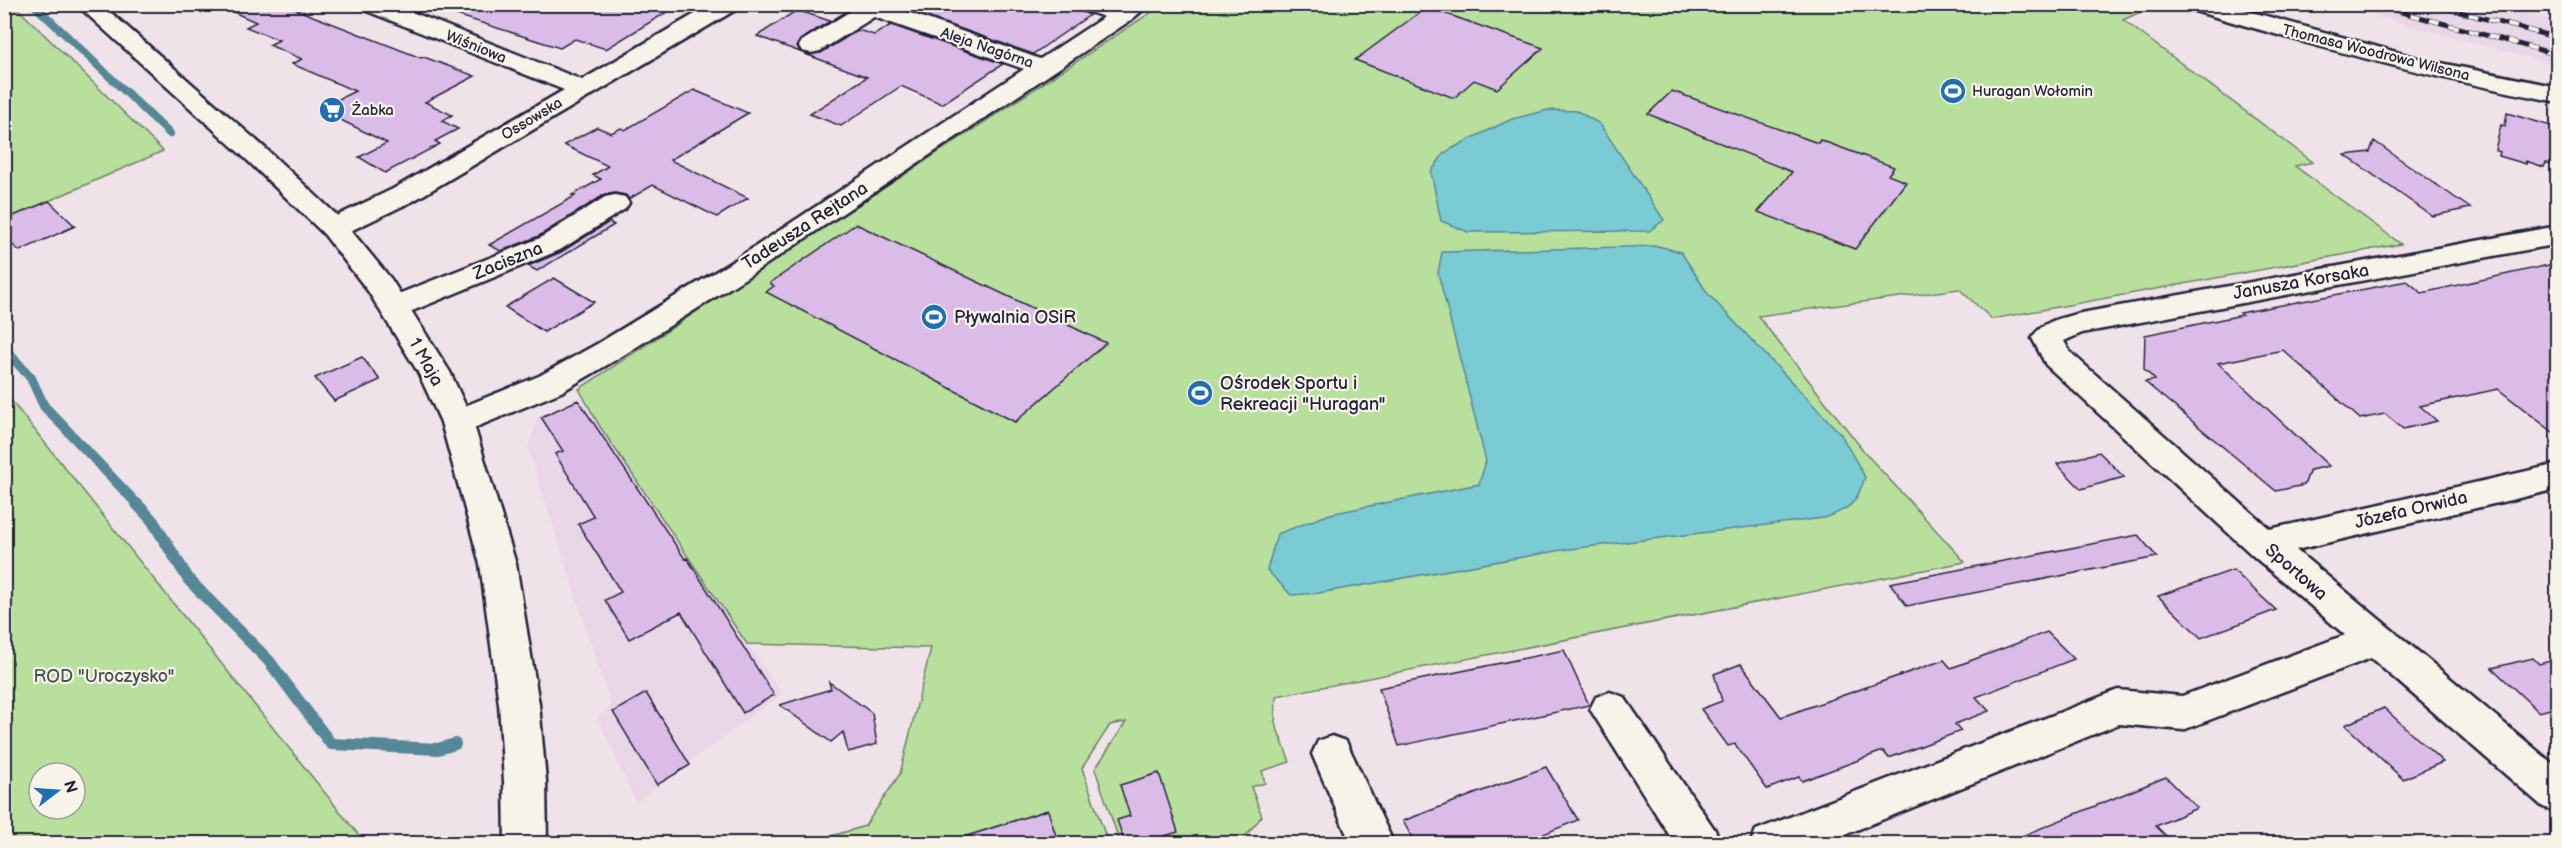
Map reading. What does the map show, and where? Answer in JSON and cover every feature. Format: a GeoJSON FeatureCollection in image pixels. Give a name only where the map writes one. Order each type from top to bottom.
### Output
{"type":"FeatureCollection","features":[{"type":"Feature","properties":{"kind":"street","name":"1 Maja"},"geometry":{"type":"LineString","coordinates":[[87,4],[256,154],[334,228],[394,307],[434,372],[457,422],[498,564],[519,704],[525,781],[526,843]]}},
{"type":"Feature","properties":{"kind":"street","name":"Wiśniowa"},"geometry":{"type":"LineString","coordinates":[[370,4],[583,89]]}},
{"type":"Feature","properties":{"kind":"street","name":"Ossowska"},"geometry":{"type":"LineString","coordinates":[[334,228],[403,195],[729,4]]}},
{"type":"Feature","properties":{"kind":"street"},"geometry":{"type":"LineString","coordinates":[[1089,4],[1131,10]]}},
{"type":"Feature","properties":{"kind":"street","name":"Thomasa Woodrowa Wilsona"},"geometry":{"type":"LineString","coordinates":[[2196,4],[2311,37],[2459,74],[2558,95]]}},
{"type":"Feature","properties":{"kind":"street"},"geometry":{"type":"LineString","coordinates":[[811,46],[866,6]]}},
{"type":"Feature","properties":{"kind":"street","name":"Aleja Nagórna"},"geometry":{"type":"LineString","coordinates":[[866,6],[1044,68]]}},
{"type":"Feature","properties":{"kind":"street","name":"Tadeusza Rejtana"},"geometry":{"type":"LineString","coordinates":[[457,422],[550,384],[599,356],[745,266],[1131,10]]}},
{"type":"Feature","properties":{"kind":"street","name":"Zaciszna"},"geometry":{"type":"LineString","coordinates":[[394,307],[550,244],[615,203]]}},
{"type":"Feature","properties":{"kind":"street","name":"Janusza Korsaka"},"geometry":{"type":"LineString","coordinates":[[2047,338],[2059,329],[2080,323],[2558,235]]}},
{"type":"Feature","properties":{"kind":"street","name":"Sportowa"},"geometry":{"type":"LineString","coordinates":[[2047,338],[2057,358],[2264,544],[2376,640],[2552,783]]}},
{"type":"Feature","properties":{"kind":"street","name":"Józefa Orwida"},"geometry":{"type":"LineString","coordinates":[[2264,544],[2558,476]]}},
{"type":"Feature","properties":{"kind":"street"},"geometry":{"type":"LineString","coordinates":[[1771,843],[2118,707],[2183,713],[2376,640]]}},
{"type":"Feature","properties":{"kind":"street"},"geometry":{"type":"LineString","coordinates":[[1610,708],[1700,843]]}},
{"type":"Feature","properties":{"kind":"street"},"geometry":{"type":"LineString","coordinates":[[1332,754],[1373,843]]}},
{"type":"Feature","properties":{"kind":"shaded area"},"geometry":{"type":"Polygon","coordinates":[[[2336,5],[2498,5],[2557,22],[2557,66],[2336,5]]]}},
{"type":"Feature","properties":{"kind":"shaded area"},"geometry":{"type":"Polygon","coordinates":[[[584,397],[599,425],[782,694],[636,802],[597,717],[611,706],[528,448],[538,417],[584,397]]]}},
{"type":"Feature","properties":{"kind":"green space"},"geometry":{"type":"Polygon","coordinates":[[[13,4],[163,151],[5,220],[4,5],[13,4]]]}},
{"type":"Feature","properties":{"kind":"green space","name":"Ośrodek Sportu i Rekreacji \"Huragan\""},"geometry":{"type":"Polygon","coordinates":[[[1162,5],[2133,5],[2147,9],[2123,20],[2313,162],[2295,166],[2401,244],[1992,319],[1959,289],[1758,316],[1867,455],[1965,562],[1276,696],[1275,723],[1290,762],[1262,771],[1265,783],[1251,787],[1262,816],[1240,843],[1120,843],[1095,769],[1126,722],[1110,725],[1082,768],[1108,843],[1058,843],[1047,810],[945,843],[808,843],[865,826],[900,774],[931,648],[747,644],[599,425],[579,389],[1162,5]]]}},
{"type":"Feature","properties":{"kind":"green space","name":"ROD \"Uroczysko\""},"geometry":{"type":"Polygon","coordinates":[[[5,393],[361,838],[361,843],[5,843],[5,393]]]}},
{"type":"Feature","properties":{"kind":"water"},"geometry":{"type":"Polygon","coordinates":[[[1548,110],[1577,111],[1600,124],[1664,220],[1649,231],[1468,232],[1441,221],[1431,172],[1444,153],[1512,119],[1548,110]]]}},
{"type":"Feature","properties":{"kind":"water"},"geometry":{"type":"Polygon","coordinates":[[[1658,246],[1681,252],[1708,294],[1840,433],[1865,477],[1859,494],[1851,504],[1841,512],[1824,518],[1562,550],[1319,593],[1291,595],[1267,570],[1277,534],[1330,514],[1479,484],[1486,461],[1438,273],[1442,252],[1658,246]]]}},
{"type":"Feature","properties":{"kind":"building"},"geometry":{"type":"Polygon","coordinates":[[[215,4],[282,4],[421,58],[424,57],[475,76],[425,102],[452,115],[442,121],[458,129],[435,141],[440,144],[385,173],[359,157],[387,143],[319,109],[355,91],[292,64],[302,59],[269,45],[279,40],[246,27],[256,22],[215,4]]]}},
{"type":"Feature","properties":{"kind":"building"},"geometry":{"type":"Polygon","coordinates":[[[442,4],[680,4],[606,49],[575,39],[560,48],[441,10],[442,4]]]}},
{"type":"Feature","properties":{"kind":"building"},"geometry":{"type":"Polygon","coordinates":[[[925,4],[1062,4],[1090,15],[1033,54],[913,12],[925,4]]]}},
{"type":"Feature","properties":{"kind":"building"},"geometry":{"type":"Polygon","coordinates":[[[1427,7],[1543,48],[1497,89],[1474,80],[1454,98],[1355,60],[1427,7]]]}},
{"type":"Feature","properties":{"kind":"building"},"geometry":{"type":"Polygon","coordinates":[[[797,10],[830,21],[800,40],[797,45],[800,52],[757,36],[797,10]]]}},
{"type":"Feature","properties":{"kind":"building"},"geometry":{"type":"Polygon","coordinates":[[[891,25],[1003,64],[942,104],[901,86],[841,126],[810,114],[867,77],[805,54],[821,53],[858,30],[874,35],[891,25]]]}},
{"type":"Feature","properties":{"kind":"building"},"geometry":{"type":"Polygon","coordinates":[[[694,90],[748,113],[670,160],[748,198],[717,217],[653,185],[629,199],[625,195],[615,193],[604,195],[539,236],[501,251],[489,245],[601,179],[593,175],[608,166],[564,145],[597,127],[611,133],[621,128],[625,130],[694,90]]]}},
{"type":"Feature","properties":{"kind":"building"},"geometry":{"type":"Polygon","coordinates":[[[1672,91],[1818,143],[1820,140],[1894,167],[1888,175],[1906,182],[1855,249],[1758,212],[1792,172],[1648,114],[1672,91]]]}},
{"type":"Feature","properties":{"kind":"building"},"geometry":{"type":"Polygon","coordinates":[[[2507,113],[2558,128],[2558,167],[2546,163],[2544,167],[2526,161],[2526,164],[2499,156],[2500,152],[2495,150],[2501,125],[2505,126],[2507,113]]]}},
{"type":"Feature","properties":{"kind":"building"},"geometry":{"type":"Polygon","coordinates":[[[2374,141],[2470,208],[2432,216],[2345,155],[2370,152],[2374,141]]]}},
{"type":"Feature","properties":{"kind":"building"},"geometry":{"type":"Polygon","coordinates":[[[49,201],[75,226],[20,251],[4,238],[4,220],[49,201]]]}},
{"type":"Feature","properties":{"kind":"building"},"geometry":{"type":"Polygon","coordinates":[[[609,222],[614,225],[537,271],[528,266],[561,252],[609,222]]]}},
{"type":"Feature","properties":{"kind":"building","name":"Pływalnia OSiR"},"geometry":{"type":"Polygon","coordinates":[[[856,224],[1106,343],[1015,422],[766,292],[774,286],[770,283],[856,224]]]}},
{"type":"Feature","properties":{"kind":"building"},"geometry":{"type":"Polygon","coordinates":[[[2558,263],[2558,436],[2498,389],[2420,406],[2437,421],[2403,429],[2385,414],[2360,419],[2283,350],[2218,363],[2329,466],[2310,470],[2304,485],[2276,491],[2145,382],[2155,380],[2144,369],[2145,335],[2242,315],[2240,313],[2407,281],[2422,293],[2558,263]]]}},
{"type":"Feature","properties":{"kind":"building"},"geometry":{"type":"Polygon","coordinates":[[[554,278],[594,302],[544,332],[505,307],[554,278]]]}},
{"type":"Feature","properties":{"kind":"building"},"geometry":{"type":"Polygon","coordinates":[[[362,357],[380,380],[334,401],[315,378],[362,357]]]}},
{"type":"Feature","properties":{"kind":"building"},"geometry":{"type":"Polygon","coordinates":[[[578,400],[685,559],[687,558],[774,695],[743,713],[681,612],[629,639],[605,600],[621,592],[578,524],[594,517],[555,454],[563,451],[541,417],[578,400]]]}},
{"type":"Feature","properties":{"kind":"building"},"geometry":{"type":"Polygon","coordinates":[[[2099,452],[2124,477],[2081,489],[2057,464],[2099,452]]]}},
{"type":"Feature","properties":{"kind":"building"},"geometry":{"type":"Polygon","coordinates":[[[2138,535],[2157,557],[1907,606],[1890,583],[2138,535]]]}},
{"type":"Feature","properties":{"kind":"building"},"geometry":{"type":"Polygon","coordinates":[[[2233,570],[2276,610],[2201,638],[2158,596],[2233,570]]]}},
{"type":"Feature","properties":{"kind":"building"},"geometry":{"type":"Polygon","coordinates":[[[2047,632],[2074,659],[1976,697],[1989,711],[1955,724],[1961,731],[1889,758],[1883,751],[1802,781],[1799,777],[1767,789],[1735,744],[1728,746],[1701,709],[1722,701],[1714,674],[1741,664],[1781,717],[1944,660],[1951,668],[2047,632]]]}},
{"type":"Feature","properties":{"kind":"building"},"geometry":{"type":"Polygon","coordinates":[[[1564,650],[1589,705],[1399,746],[1379,688],[1564,650]]]}},
{"type":"Feature","properties":{"kind":"building"},"geometry":{"type":"Polygon","coordinates":[[[2533,658],[2539,664],[2558,659],[2558,707],[2539,712],[2492,668],[2533,658]]]}},
{"type":"Feature","properties":{"kind":"building"},"geometry":{"type":"Polygon","coordinates":[[[829,682],[872,713],[877,744],[848,752],[843,732],[831,742],[780,705],[831,689],[829,682]]]}},
{"type":"Feature","properties":{"kind":"building"},"geometry":{"type":"Polygon","coordinates":[[[646,693],[690,765],[657,785],[613,712],[646,693]]]}},
{"type":"Feature","properties":{"kind":"building"},"geometry":{"type":"Polygon","coordinates":[[[2384,708],[2443,762],[2403,779],[2345,725],[2384,708]]]}},
{"type":"Feature","properties":{"kind":"building"},"geometry":{"type":"Polygon","coordinates":[[[1546,767],[1578,820],[1522,843],[1415,843],[1403,821],[1546,767]]]}},
{"type":"Feature","properties":{"kind":"building"},"geometry":{"type":"Polygon","coordinates":[[[1159,773],[1178,832],[1141,843],[1125,843],[1117,820],[1130,816],[1120,785],[1159,773]]]}},
{"type":"Feature","properties":{"kind":"building"},"geometry":{"type":"Polygon","coordinates":[[[2166,777],[2197,808],[2156,826],[2173,843],[2005,843],[2166,777]]]}},
{"type":"Feature","properties":{"kind":"building"},"geometry":{"type":"Polygon","coordinates":[[[1048,810],[1058,843],[961,843],[961,838],[1048,810]]]}},
{"type":"Feature","properties":{"kind":"waterway"},"geometry":{"type":"LineString","coordinates":[[33,4],[170,134]]}},
{"type":"Feature","properties":{"kind":"waterway"},"geometry":{"type":"LineString","coordinates":[[4,348],[31,378],[44,406],[139,506]]}},
{"type":"Feature","properties":{"kind":"waterway"},"geometry":{"type":"LineString","coordinates":[[137,504],[152,520],[189,580],[269,661],[331,744],[438,749],[455,744]]}},
{"type":"Feature","properties":{"kind":"railway"},"geometry":{"type":"LineString","coordinates":[[2372,4],[2558,55]]}},
{"type":"Feature","properties":{"kind":"railway"},"geometry":{"type":"LineString","coordinates":[[2430,4],[2558,38]]}},
{"type":"Feature","properties":{"kind":"place","name":"Huragan Wołomin"},"geometry":{"type":"Point","coordinates":[1953,91]}},
{"type":"Feature","properties":{"kind":"place","name":"Żabka"},"geometry":{"type":"Point","coordinates":[332,110]}},
{"type":"Feature","properties":{"kind":"place","name":"Pływalnia OSiR"},"geometry":{"type":"Point","coordinates":[934,317]}},
{"type":"Feature","properties":{"kind":"place","name":"Ośrodek Sportu i Rekreacji \"Huragan\""},"geometry":{"type":"Point","coordinates":[1200,393]}}]}
